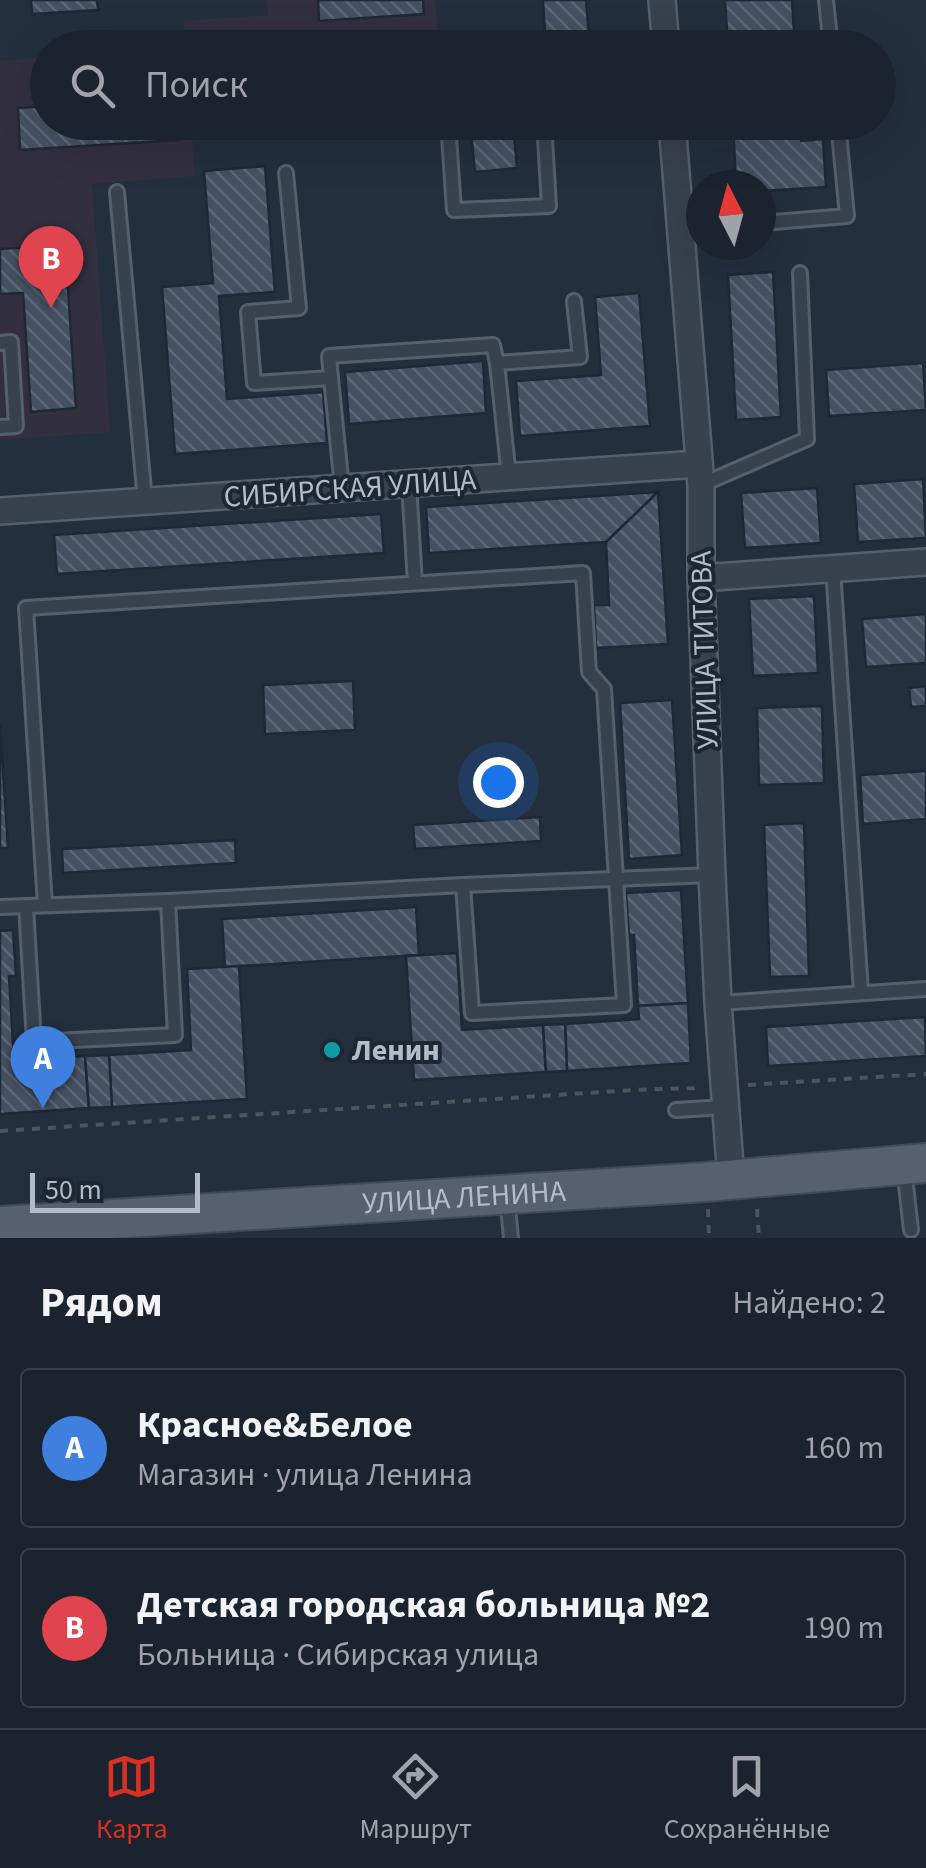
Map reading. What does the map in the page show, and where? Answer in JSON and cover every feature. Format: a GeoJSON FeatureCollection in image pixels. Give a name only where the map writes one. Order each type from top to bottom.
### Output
{"type":"FeatureCollection","features":[{"type":"Feature","properties":{"kind":"main road","name":"УЛИЦА ЛЕНИНА"},"geometry":{"type":"LineString","coordinates":[[0,1226],[507,1194],[732,1196],[915,1164]]}},
{"type":"Feature","properties":{"kind":"street"},"geometry":{"type":"LineString","coordinates":[[662,0],[664,30]]}},
{"type":"Feature","properties":{"kind":"street","name":"УЛИЦА ТИТОВА"},"geometry":{"type":"LineString","coordinates":[[675,140],[686,200]]}},
{"type":"Feature","properties":{"kind":"street","name":"УЛИЦА ТИТОВА"},"geometry":{"type":"LineString","coordinates":[[692,260],[712,876],[732,1196]]}},
{"type":"Feature","properties":{"kind":"street","name":"СИБИРСКАЯ УЛИЦА"},"geometry":{"type":"LineString","coordinates":[[0,511],[509,477],[700,474]]}},
{"type":"Feature","properties":{"kind":"street"},"geometry":{"type":"LineString","coordinates":[[700,578],[926,562]]}},
{"type":"Feature","properties":{"kind":"lane"},"geometry":{"type":"LineString","coordinates":[[826,0],[829,30]]}},
{"type":"Feature","properties":{"kind":"lane"},"geometry":{"type":"LineString","coordinates":[[449,140],[454,210],[549,206],[545,140]]}},
{"type":"Feature","properties":{"kind":"lane"},"geometry":{"type":"LineString","coordinates":[[776,221],[847,216],[840,140]]}},
{"type":"Feature","properties":{"kind":"lane"},"geometry":{"type":"LineString","coordinates":[[286,172],[299,308],[248,312],[254,384],[331,378]]}},
{"type":"Feature","properties":{"kind":"lane"},"geometry":{"type":"LineString","coordinates":[[117,192],[145,501]]}},
{"type":"Feature","properties":{"kind":"lane"},"geometry":{"type":"LineString","coordinates":[[700,474],[807,439],[800,273]]}},
{"type":"Feature","properties":{"kind":"lane"},"geometry":{"type":"LineString","coordinates":[[497,363],[580,357],[574,301]]}},
{"type":"Feature","properties":{"kind":"lane"},"geometry":{"type":"LineString","coordinates":[[0,343],[10,342],[16,426],[0,427]]}},
{"type":"Feature","properties":{"kind":"lane"},"geometry":{"type":"LineString","coordinates":[[342,488],[328,356],[493,345],[509,477]]}},
{"type":"Feature","properties":{"kind":"lane"},"geometry":{"type":"LineString","coordinates":[[409,484],[415,583]]}},
{"type":"Feature","properties":{"kind":"lane"},"geometry":{"type":"LineString","coordinates":[[833,568],[861,992]]}},
{"type":"Feature","properties":{"kind":"lane"},"geometry":{"type":"LineString","coordinates":[[45,905],[26,608],[582,572],[589,672],[604,689],[624,1005],[472,1014],[463,884]]}},
{"type":"Feature","properties":{"kind":"lane"},"geometry":{"type":"LineString","coordinates":[[0,908],[463,884],[712,876]]}},
{"type":"Feature","properties":{"kind":"lane"},"geometry":{"type":"LineString","coordinates":[[26,906],[34,1042],[176,1035],[168,901]]}},
{"type":"Feature","properties":{"kind":"lane"},"geometry":{"type":"LineString","coordinates":[[718,1004],[926,989]]}},
{"type":"Feature","properties":{"kind":"lane"},"geometry":{"type":"LineString","coordinates":[[676,1110],[724,1096]]}},
{"type":"Feature","properties":{"kind":"lane"},"geometry":{"type":"LineString","coordinates":[[910,1230],[915,1164]]}},
{"type":"Feature","properties":{"kind":"lane"},"geometry":{"type":"LineString","coordinates":[[507,1194],[511,1238]]}},
{"type":"Feature","properties":{"kind":"path"},"geometry":{"type":"LineString","coordinates":[[0,1131],[724,1096],[926,1074]]}},
{"type":"Feature","properties":{"kind":"path"},"geometry":{"type":"LineString","coordinates":[[709,1238],[732,1196],[759,1238]]}},
{"type":"Feature","properties":{"kind":"shaded area"},"geometry":{"type":"Polygon","coordinates":[[[267,0],[435,0],[438,30],[184,30],[183,21],[268,15],[267,0]]]}},
{"type":"Feature","properties":{"kind":"shaded area"},"geometry":{"type":"Polygon","coordinates":[[[30,58],[30,140],[192,140],[195,176],[92,184],[110,432],[0,440],[0,61],[30,58]]]}},
{"type":"Feature","properties":{"kind":"building"},"geometry":{"type":"Polygon","coordinates":[[[31,0],[97,0],[98,10],[32,14],[31,0]]]}},
{"type":"Feature","properties":{"kind":"building"},"geometry":{"type":"Polygon","coordinates":[[[318,0],[423,0],[424,14],[319,21],[318,0]]]}},
{"type":"Feature","properties":{"kind":"building"},"geometry":{"type":"Polygon","coordinates":[[[543,0],[586,0],[588,30],[545,30],[543,0]]]}},
{"type":"Feature","properties":{"kind":"building"},"geometry":{"type":"Polygon","coordinates":[[[725,0],[792,0],[794,30],[727,30],[725,0]]]}},
{"type":"Feature","properties":{"kind":"building"},"geometry":{"type":"Polygon","coordinates":[[[30,107],[30,140],[178,140],[20,150],[18,108],[30,107]]]}},
{"type":"Feature","properties":{"kind":"building"},"geometry":{"type":"Polygon","coordinates":[[[472,140],[515,140],[517,168],[475,172],[472,140]]]}},
{"type":"Feature","properties":{"kind":"building"},"geometry":{"type":"Polygon","coordinates":[[[734,140],[823,140],[826,187],[776,190],[776,170],[735,170],[734,140]]]}},
{"type":"Feature","properties":{"kind":"building"},"geometry":{"type":"Polygon","coordinates":[[[265,166],[275,292],[219,296],[227,399],[323,392],[327,443],[175,454],[162,287],[213,283],[204,171],[265,166]]]}},
{"type":"Feature","properties":{"kind":"building"},"geometry":{"type":"Polygon","coordinates":[[[65,245],[76,408],[31,412],[23,293],[0,294],[0,249],[65,245]]]}},
{"type":"Feature","properties":{"kind":"building"},"geometry":{"type":"Polygon","coordinates":[[[773,272],[781,417],[736,420],[728,275],[773,272]]]}},
{"type":"Feature","properties":{"kind":"building"},"geometry":{"type":"Polygon","coordinates":[[[639,293],[650,426],[520,436],[516,381],[601,375],[595,297],[639,293]]]}},
{"type":"Feature","properties":{"kind":"building"},"geometry":{"type":"Polygon","coordinates":[[[483,361],[486,413],[349,424],[345,372],[483,361]]]}},
{"type":"Feature","properties":{"kind":"building"},"geometry":{"type":"Polygon","coordinates":[[[923,363],[926,410],[829,416],[826,370],[923,363]]]}},
{"type":"Feature","properties":{"kind":"building"},"geometry":{"type":"Polygon","coordinates":[[[923,479],[926,538],[858,542],[854,484],[923,479]]]}},
{"type":"Feature","properties":{"kind":"building"},"geometry":{"type":"Polygon","coordinates":[[[817,488],[821,543],[745,548],[741,493],[817,488]]]}},
{"type":"Feature","properties":{"kind":"building"},"geometry":{"type":"Polygon","coordinates":[[[658,492],[606,542],[429,553],[426,507],[658,492]]]}},
{"type":"Feature","properties":{"kind":"building"},"geometry":{"type":"Polygon","coordinates":[[[658,492],[668,644],[596,648],[594,605],[609,605],[606,542],[658,492]]]}},
{"type":"Feature","properties":{"kind":"building"},"geometry":{"type":"Polygon","coordinates":[[[381,514],[384,553],[57,574],[54,535],[381,514]]]}},
{"type":"Feature","properties":{"kind":"building"},"geometry":{"type":"Polygon","coordinates":[[[814,596],[818,673],[753,676],[749,599],[814,596]]]}},
{"type":"Feature","properties":{"kind":"building"},"geometry":{"type":"Polygon","coordinates":[[[926,614],[926,663],[866,667],[862,619],[926,614]]]}},
{"type":"Feature","properties":{"kind":"building"},"geometry":{"type":"Polygon","coordinates":[[[353,681],[355,730],[265,734],[263,685],[353,681]]]}},
{"type":"Feature","properties":{"kind":"building"},"geometry":{"type":"Polygon","coordinates":[[[926,686],[926,706],[911,707],[909,688],[926,686]]]}},
{"type":"Feature","properties":{"kind":"building"},"geometry":{"type":"Polygon","coordinates":[[[672,700],[682,855],[629,859],[620,703],[672,700]]]}},
{"type":"Feature","properties":{"kind":"building"},"geometry":{"type":"Polygon","coordinates":[[[822,706],[824,783],[759,785],[757,708],[822,706]]]}},
{"type":"Feature","properties":{"kind":"building"},"geometry":{"type":"Polygon","coordinates":[[[0,724],[8,848],[0,848],[0,724]]]}},
{"type":"Feature","properties":{"kind":"building"},"geometry":{"type":"Polygon","coordinates":[[[926,771],[926,819],[863,824],[860,775],[926,771]]]}},
{"type":"Feature","properties":{"kind":"building"},"geometry":{"type":"Polygon","coordinates":[[[540,817],[541,841],[415,849],[413,825],[540,817]]]}},
{"type":"Feature","properties":{"kind":"building"},"geometry":{"type":"Polygon","coordinates":[[[804,823],[809,976],[770,977],[764,825],[804,823]]]}},
{"type":"Feature","properties":{"kind":"building"},"geometry":{"type":"Polygon","coordinates":[[[235,840],[236,863],[63,873],[62,849],[235,840]]]}},
{"type":"Feature","properties":{"kind":"building"},"geometry":{"type":"Polygon","coordinates":[[[681,890],[688,1003],[638,1006],[634,935],[629,935],[626,893],[681,890]]]}},
{"type":"Feature","properties":{"kind":"building"},"geometry":{"type":"Polygon","coordinates":[[[416,907],[419,955],[225,967],[222,919],[416,907]]]}},
{"type":"Feature","properties":{"kind":"building"},"geometry":{"type":"Polygon","coordinates":[[[13,930],[16,976],[9,976],[14,1061],[85,1056],[89,1108],[0,1114],[0,931],[13,930]]]}},
{"type":"Feature","properties":{"kind":"building"},"geometry":{"type":"Polygon","coordinates":[[[457,953],[462,1030],[543,1025],[546,1072],[414,1080],[406,956],[457,953]]]}},
{"type":"Feature","properties":{"kind":"building"},"geometry":{"type":"Polygon","coordinates":[[[239,966],[247,1099],[112,1107],[109,1055],[191,1050],[187,969],[239,966]]]}},
{"type":"Feature","properties":{"kind":"building"},"geometry":{"type":"Polygon","coordinates":[[[688,1003],[691,1063],[567,1071],[565,1024],[639,1019],[638,1006],[688,1003]]]}},
{"type":"Feature","properties":{"kind":"building"},"geometry":{"type":"Polygon","coordinates":[[[925,1017],[926,1056],[768,1066],[766,1027],[925,1017]]]}},
{"type":"Feature","properties":{"kind":"building"},"geometry":{"type":"Polygon","coordinates":[[[565,1024],[567,1071],[546,1072],[543,1025],[565,1024]]]}},
{"type":"Feature","properties":{"kind":"building"},"geometry":{"type":"Polygon","coordinates":[[[109,1055],[112,1107],[89,1108],[85,1056],[109,1055]]]}},
{"type":"Feature","properties":{"kind":"place","name":"Детская городская больница №2"},"geometry":{"type":"Point","coordinates":[51,308]}},
{"type":"Feature","properties":{"kind":"place","name":"Ленин"},"geometry":{"type":"Point","coordinates":[332,1050]}},
{"type":"Feature","properties":{"kind":"place","name":"Красное&Белое"},"geometry":{"type":"Point","coordinates":[43,1108]}}]}
